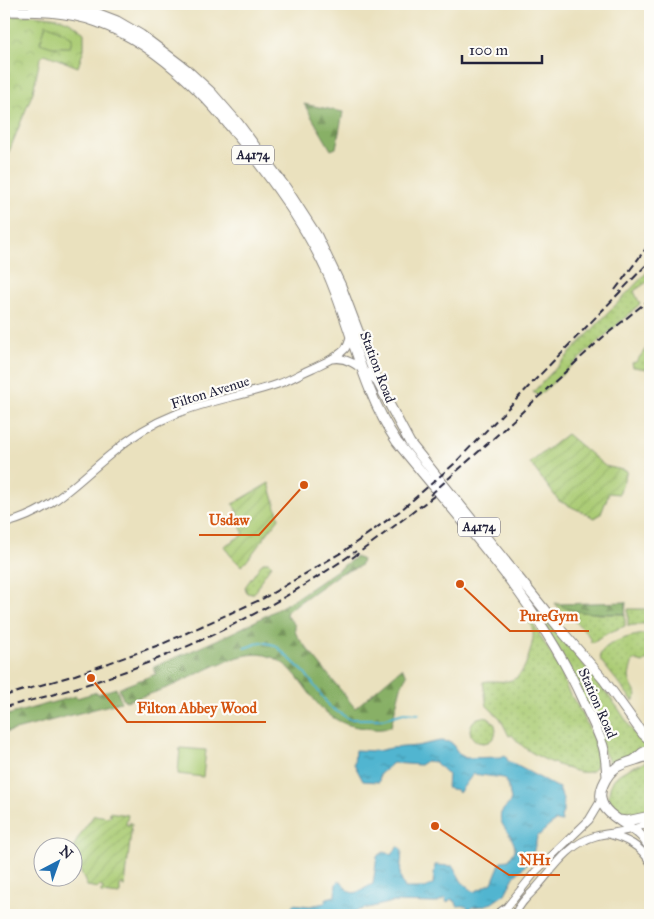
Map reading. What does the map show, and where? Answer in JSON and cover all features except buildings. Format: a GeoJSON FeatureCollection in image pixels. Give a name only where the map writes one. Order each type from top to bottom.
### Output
{"type":"FeatureCollection","features":[{"type":"Feature","properties":{"kind":"main road","name":"Station Road"},"geometry":{"type":"LineString","coordinates":[[52,4],[83,9],[109,18],[149,41],[186,69],[225,108],[263,155],[308,219],[326,252],[341,286],[386,424],[397,442],[468,526],[536,616],[570,673],[589,714],[603,746],[607,776]]}},
{"type":"Feature","properties":{"kind":"main road","name":"Station Road"},"geometry":{"type":"LineString","coordinates":[[4,11],[48,11],[75,16],[110,27],[150,50],[188,81],[232,128],[303,226],[328,274],[359,358],[377,381],[413,447],[560,629],[604,680],[643,734],[650,740]]}},
{"type":"Feature","properties":{"kind":"main road"},"geometry":{"type":"LineString","coordinates":[[650,755],[634,759],[618,767],[607,776],[600,800],[606,810],[639,834],[650,848]]}},
{"type":"Feature","properties":{"kind":"main road"},"geometry":{"type":"LineString","coordinates":[[619,820],[632,821],[650,816]]}},
{"type":"Feature","properties":{"kind":"street","name":"Filton Avenue"},"geometry":{"type":"LineString","coordinates":[[4,524],[43,508],[66,494],[112,453],[144,431],[175,414],[206,403],[280,384],[339,354],[347,346],[351,334]]}},
{"type":"Feature","properties":{"kind":"street"},"geometry":{"type":"LineString","coordinates":[[339,354],[350,354],[359,358]]}},
{"type":"Feature","properties":{"kind":"street"},"geometry":{"type":"LineString","coordinates":[[331,359],[341,358],[348,360],[368,370]]}},
{"type":"Feature","properties":{"kind":"street"},"geometry":{"type":"LineString","coordinates":[[634,759],[650,748]]}},
{"type":"Feature","properties":{"kind":"street"},"geometry":{"type":"LineString","coordinates":[[496,915],[507,908],[536,871],[589,820],[600,800]]}},
{"type":"Feature","properties":{"kind":"street"},"geometry":{"type":"LineString","coordinates":[[515,915],[549,871],[570,850],[594,836],[644,825],[650,820]]}},
{"type":"Feature","properties":{"kind":"street"},"geometry":{"type":"LineString","coordinates":[[606,834],[635,845],[650,862]]}},
{"type":"Feature","properties":{"kind":"green space"},"geometry":{"type":"Polygon","coordinates":[[[34,15],[61,19],[78,27],[84,33],[84,49],[78,67],[45,54],[40,59],[33,92],[4,164],[4,16],[34,15]]]}},
{"type":"Feature","properties":{"kind":"green space"},"geometry":{"type":"Polygon","coordinates":[[[46,24],[66,33],[72,38],[70,47],[52,47],[40,43],[46,24]]]}},
{"type":"Feature","properties":{"kind":"green space"},"geometry":{"type":"Polygon","coordinates":[[[304,104],[343,112],[336,148],[331,150],[304,104]]]}},
{"type":"Feature","properties":{"kind":"green space"},"geometry":{"type":"Polygon","coordinates":[[[650,269],[650,280],[634,291],[640,304],[538,396],[533,392],[650,269]]]}},
{"type":"Feature","properties":{"kind":"green space"},"geometry":{"type":"Polygon","coordinates":[[[650,342],[649,368],[633,367],[632,363],[636,362],[647,347],[647,343],[650,342]]]}},
{"type":"Feature","properties":{"kind":"green space"},"geometry":{"type":"Polygon","coordinates":[[[567,434],[605,466],[627,471],[619,494],[609,493],[601,514],[595,518],[559,501],[530,463],[567,434]]]}},
{"type":"Feature","properties":{"kind":"green space"},"geometry":{"type":"Polygon","coordinates":[[[269,483],[279,518],[241,566],[224,546],[244,534],[240,526],[243,524],[233,504],[269,483]]]}},
{"type":"Feature","properties":{"kind":"green space"},"geometry":{"type":"Polygon","coordinates":[[[356,557],[362,560],[360,566],[339,574],[287,611],[286,615],[295,625],[297,636],[355,708],[402,668],[407,675],[401,687],[391,726],[388,728],[375,729],[346,724],[331,716],[319,706],[291,670],[280,661],[265,655],[254,654],[230,660],[158,691],[126,701],[123,699],[119,688],[156,674],[153,667],[216,640],[276,610],[297,598],[356,557]]]}},
{"type":"Feature","properties":{"kind":"green space"},"geometry":{"type":"Polygon","coordinates":[[[263,562],[268,562],[272,565],[261,580],[256,591],[252,594],[247,593],[245,587],[263,562]]]}},
{"type":"Feature","properties":{"kind":"green space"},"geometry":{"type":"Polygon","coordinates":[[[626,602],[625,614],[581,612],[564,608],[558,604],[626,602]]]}},
{"type":"Feature","properties":{"kind":"green space"},"geometry":{"type":"Polygon","coordinates":[[[555,603],[579,611],[583,610],[598,614],[625,614],[625,626],[591,643],[586,632],[555,603]]]}},
{"type":"Feature","properties":{"kind":"green space"},"geometry":{"type":"Polygon","coordinates":[[[628,609],[650,609],[650,623],[628,626],[628,609]]]}},
{"type":"Feature","properties":{"kind":"green space"},"geometry":{"type":"Polygon","coordinates":[[[544,614],[618,708],[634,733],[647,746],[610,764],[540,616],[544,614]]]}},
{"type":"Feature","properties":{"kind":"green space"},"geometry":{"type":"Polygon","coordinates":[[[530,618],[562,673],[567,689],[591,733],[597,756],[596,765],[592,771],[582,772],[566,768],[543,759],[523,747],[512,735],[509,736],[500,718],[487,706],[483,682],[514,679],[524,667],[533,638],[533,631],[528,620],[530,618]]]}},
{"type":"Feature","properties":{"kind":"green space"},"geometry":{"type":"Polygon","coordinates":[[[650,633],[650,658],[643,663],[633,660],[630,671],[629,678],[637,695],[633,701],[601,661],[600,655],[603,650],[615,642],[650,633]]]}},
{"type":"Feature","properties":{"kind":"green space"},"geometry":{"type":"Polygon","coordinates":[[[116,688],[121,702],[4,733],[4,716],[76,696],[77,698],[97,692],[98,694],[116,688]]]}},
{"type":"Feature","properties":{"kind":"green space"},"geometry":{"type":"Polygon","coordinates":[[[483,717],[492,721],[496,730],[492,739],[483,743],[474,739],[470,730],[474,721],[483,717]]]}},
{"type":"Feature","properties":{"kind":"green space"},"geometry":{"type":"Polygon","coordinates":[[[180,748],[206,750],[203,777],[178,774],[180,748]]]}},
{"type":"Feature","properties":{"kind":"green space"},"geometry":{"type":"Polygon","coordinates":[[[650,760],[650,810],[631,817],[618,815],[609,800],[612,782],[622,772],[650,760]]]}},
{"type":"Feature","properties":{"kind":"green space"},"geometry":{"type":"Polygon","coordinates":[[[109,812],[128,815],[126,824],[129,826],[129,823],[132,823],[125,886],[123,886],[123,883],[120,885],[120,895],[101,893],[101,890],[104,890],[99,886],[98,888],[87,886],[82,874],[82,836],[80,836],[94,815],[109,817],[112,815],[109,812]]]}},
{"type":"Feature","properties":{"kind":"water"},"geometry":{"type":"Polygon","coordinates":[[[440,741],[451,742],[459,754],[466,758],[501,757],[505,755],[508,761],[559,788],[563,799],[562,822],[555,821],[537,837],[532,858],[514,877],[505,894],[492,903],[473,907],[469,910],[465,906],[457,906],[456,902],[451,899],[447,903],[445,898],[436,903],[393,902],[347,913],[342,911],[338,915],[289,915],[293,904],[310,906],[325,903],[327,898],[335,896],[336,884],[339,881],[353,893],[373,884],[377,856],[384,852],[392,855],[398,846],[402,850],[400,877],[405,888],[425,888],[433,884],[435,865],[453,866],[462,882],[474,892],[492,883],[501,861],[509,860],[515,850],[512,840],[500,818],[502,811],[511,800],[504,778],[473,774],[459,793],[457,790],[447,788],[448,775],[435,762],[426,761],[420,765],[393,763],[380,774],[379,782],[363,781],[354,764],[355,750],[377,751],[440,741]]]}},
{"type":"Feature","properties":{"kind":"waterway"},"geometry":{"type":"LineString","coordinates":[[245,648],[261,642],[275,645],[305,673],[330,707],[349,719],[382,719],[404,713],[419,714]]}},
{"type":"Feature","properties":{"kind":"railway"},"geometry":{"type":"LineString","coordinates":[[615,290],[650,243]]}},
{"type":"Feature","properties":{"kind":"railway"},"geometry":{"type":"LineString","coordinates":[[4,696],[75,675],[162,644],[264,598],[344,551],[400,511],[454,464],[650,261]]}},
{"type":"Feature","properties":{"kind":"railway"},"geometry":{"type":"LineString","coordinates":[[430,495],[602,338],[650,299]]}},
{"type":"Feature","properties":{"kind":"railway"},"geometry":{"type":"LineString","coordinates":[[352,558],[438,493]]}},
{"type":"Feature","properties":{"kind":"railway"},"geometry":{"type":"LineString","coordinates":[[4,707],[97,681],[143,665],[188,646],[274,603],[356,551]]}},
{"type":"Feature","properties":{"kind":"place","name":"Usdaw"},"geometry":{"type":"Point","coordinates":[304,485]}},
{"type":"Feature","properties":{"kind":"place","name":"PureGym"},"geometry":{"type":"Point","coordinates":[460,584]}},
{"type":"Feature","properties":{"kind":"place","name":"Filton Abbey Wood"},"geometry":{"type":"Point","coordinates":[91,678]}},
{"type":"Feature","properties":{"kind":"place","name":"NH1"},"geometry":{"type":"Point","coordinates":[435,826]}}]}
